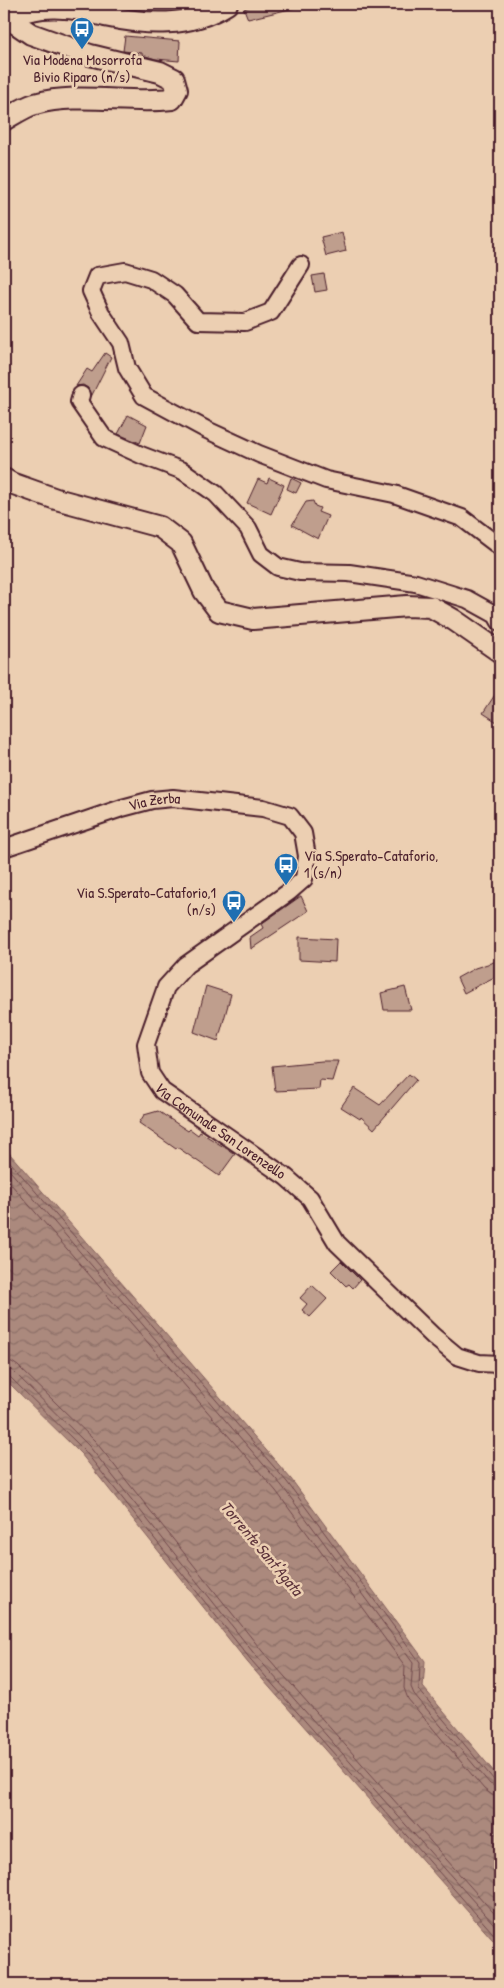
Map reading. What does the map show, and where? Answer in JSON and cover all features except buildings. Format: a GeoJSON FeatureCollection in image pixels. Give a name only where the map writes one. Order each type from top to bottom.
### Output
{"type":"FeatureCollection","features":[{"type":"Feature","properties":{"kind":"street"},"geometry":{"type":"LineString","coordinates":[[5,17],[43,8],[65,8],[146,22],[176,23],[217,10],[227,4]]}},
{"type":"Feature","properties":{"kind":"street"},"geometry":{"type":"LineString","coordinates":[[4,120],[33,104],[64,99],[151,101],[172,99],[178,90],[174,79],[160,72],[90,55],[56,44],[31,34],[5,17]]}},
{"type":"Feature","properties":{"kind":"street"},"geometry":{"type":"LineString","coordinates":[[301,265],[272,312],[245,322],[198,321],[174,295],[151,279],[125,271],[96,276],[91,291],[101,314],[122,342],[127,368],[144,396],[233,442],[326,480],[394,494],[462,518],[500,547]]}},
{"type":"Feature","properties":{"kind":"street"},"geometry":{"type":"LineString","coordinates":[[82,394],[79,402],[104,438],[183,471],[216,494],[248,528],[261,554],[278,567],[300,572],[349,573],[416,583],[467,599],[496,615],[500,622]]}},
{"type":"Feature","properties":{"kind":"street"},"geometry":{"type":"LineString","coordinates":[[4,479],[56,499],[160,527],[181,543],[204,591],[219,611],[253,619],[407,606],[431,607],[499,649]]}},
{"type":"Feature","properties":{"kind":"street","name":"Via Zerba"},"geometry":{"type":"LineString","coordinates":[[4,848],[122,808],[152,800],[173,798],[263,808],[290,816],[303,833]]}},
{"type":"Feature","properties":{"kind":"street","name":"Via Comunale San Lorenzello"},"geometry":{"type":"LineString","coordinates":[[303,833],[308,856],[304,879],[289,892],[186,965],[166,987],[146,1044],[150,1073],[162,1091],[278,1172],[310,1198],[337,1243],[433,1336],[457,1356],[478,1363],[500,1364]]}},
{"type":"Feature","properties":{"kind":"water","name":"Torrente Sant'Agata"},"geometry":{"type":"Polygon","coordinates":[[[4,1147],[291,1479],[425,1661],[423,1687],[500,1779],[500,1948],[248,1663],[81,1454],[4,1378],[4,1147]]]}},
{"type":"Feature","properties":{"kind":"place","name":"Via Modena Mosorrofa Bivio Riparo (n/s)"},"geometry":{"type":"Point","coordinates":[82,50]}},
{"type":"Feature","properties":{"kind":"place","name":"Via S.Sperato-Cataforio, 1 (s/n)"},"geometry":{"type":"Point","coordinates":[286,886]}},
{"type":"Feature","properties":{"kind":"place","name":"Via S.Sperato-Cataforio,1 (n/s)"},"geometry":{"type":"Point","coordinates":[234,923]}}]}
